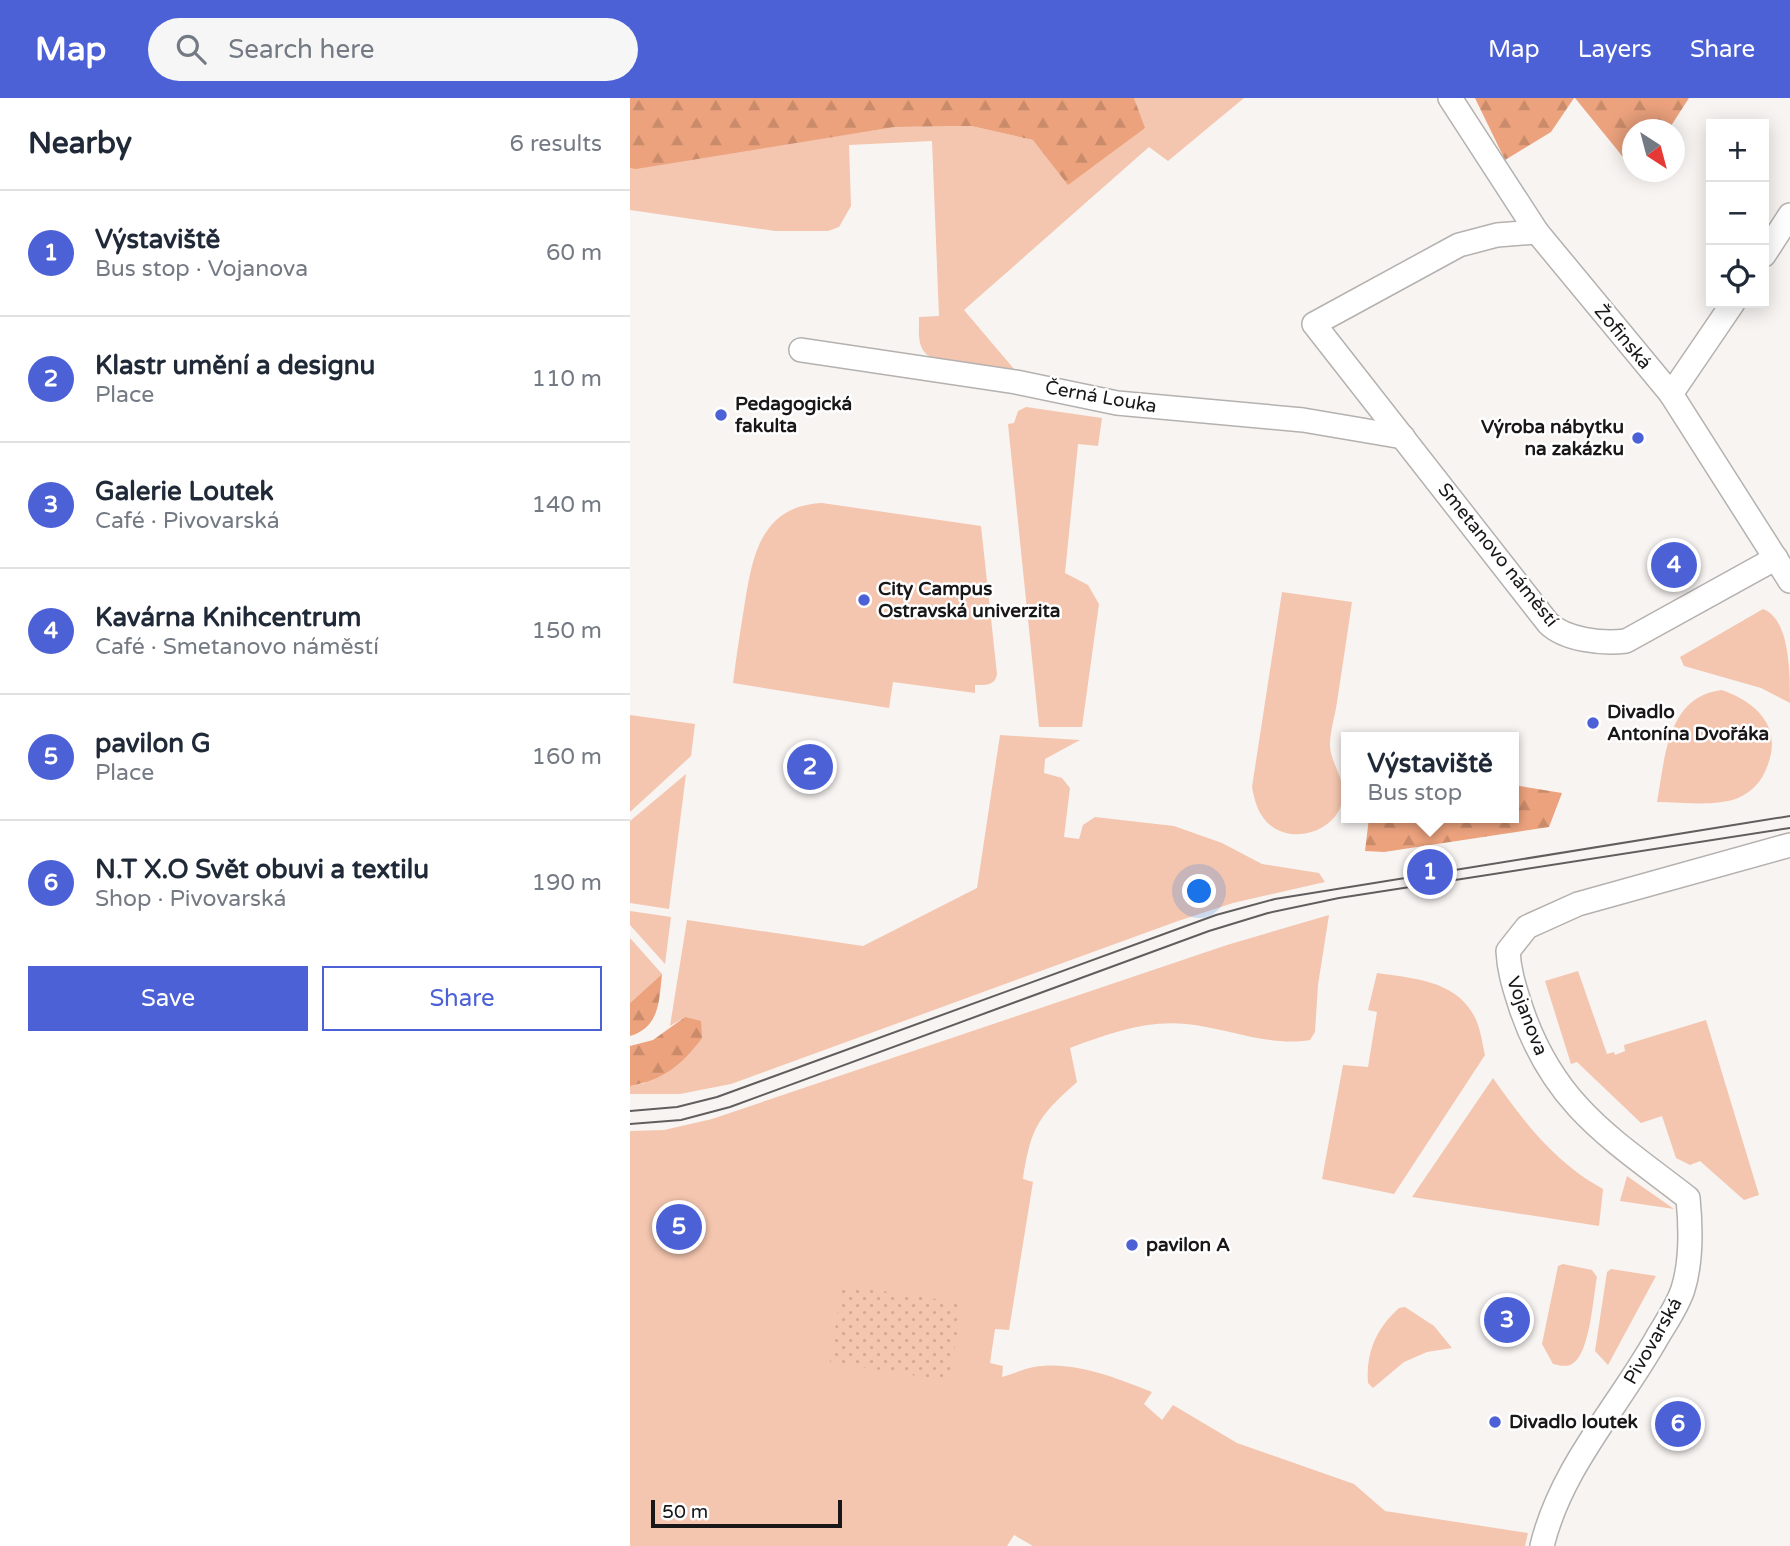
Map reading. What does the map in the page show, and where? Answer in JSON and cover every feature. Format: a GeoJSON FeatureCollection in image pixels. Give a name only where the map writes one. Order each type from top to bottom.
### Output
{"type":"FeatureCollection","features":[{"type":"Feature","properties":{"kind":"street","name":"Žofinská"},"geometry":{"type":"LineString","coordinates":[[1450,98],[1537,232],[1671,394],[1790,581]]}},
{"type":"Feature","properties":{"kind":"street"},"geometry":{"type":"LineString","coordinates":[[1769,247],[1790,215]]}},
{"type":"Feature","properties":{"kind":"street","name":"Smetanovo náměstí"},"geometry":{"type":"LineString","coordinates":[[1537,232],[1497,235],[1458,245],[1314,324],[1555,629],[1608,642],[1635,637],[1776,558]]}},
{"type":"Feature","properties":{"kind":"street"},"geometry":{"type":"LineString","coordinates":[[1671,394],[1730,308]]}},
{"type":"Feature","properties":{"kind":"street","name":"Černá Louka"},"geometry":{"type":"LineString","coordinates":[[801,350],[1016,382],[1118,403],[1303,419],[1403,436]]}},
{"type":"Feature","properties":{"kind":"street","name":"Vojanova"},"geometry":{"type":"LineString","coordinates":[[1689,1198],[1604,1134],[1560,1087],[1531,1037],[1509,971],[1508,951],[1527,927],[1578,904],[1790,845]]}},
{"type":"Feature","properties":{"kind":"street","name":"Pivovarská"},"geometry":{"type":"LineString","coordinates":[[1542,1546],[1550,1513],[1574,1467],[1640,1368],[1683,1289],[1690,1248],[1689,1198]]}},
{"type":"Feature","properties":{"kind":"shaded area"},"geometry":{"type":"Polygon","coordinates":[[[1134,98],[1244,98],[1168,161],[1149,147],[964,310],[1014,369],[937,360],[925,353],[920,343],[919,317],[939,316],[932,141],[849,145],[851,206],[839,227],[828,231],[775,231],[630,210],[630,168],[895,127],[971,126],[1033,140],[1144,128],[1134,98]]]}},
{"type":"Feature","properties":{"kind":"shaded area"},"geometry":{"type":"Polygon","coordinates":[[[1026,407],[1102,418],[1098,446],[1078,444],[1065,573],[1088,585],[1099,604],[1082,727],[1039,727],[1008,424],[1014,423],[1018,411],[1026,407]]]}},
{"type":"Feature","properties":{"kind":"shaded area"},"geometry":{"type":"Polygon","coordinates":[[[822,503],[981,526],[997,674],[992,683],[975,685],[975,693],[893,682],[889,708],[733,683],[751,571],[762,538],[784,514],[801,506],[822,503]]]}},
{"type":"Feature","properties":{"kind":"shaded area"},"geometry":{"type":"Polygon","coordinates":[[[1282,592],[1352,602],[1330,740],[1332,756],[1341,782],[1341,805],[1337,814],[1319,829],[1308,833],[1285,833],[1274,828],[1261,815],[1252,787],[1282,592]]]}},
{"type":"Feature","properties":{"kind":"shaded area"},"geometry":{"type":"Polygon","coordinates":[[[1763,609],[1779,624],[1787,648],[1790,703],[1761,688],[1684,666],[1680,657],[1763,609]]]}},
{"type":"Feature","properties":{"kind":"shaded area"},"geometry":{"type":"Polygon","coordinates":[[[1722,690],[1735,695],[1756,710],[1769,729],[1771,753],[1762,777],[1748,793],[1729,801],[1657,802],[1667,749],[1679,716],[1690,704],[1704,695],[1722,690]]]}},
{"type":"Feature","properties":{"kind":"shaded area"},"geometry":{"type":"Polygon","coordinates":[[[630,715],[695,724],[691,756],[630,812],[630,715]]]}},
{"type":"Feature","properties":{"kind":"shaded area"},"geometry":{"type":"Polygon","coordinates":[[[1000,735],[1080,740],[1045,759],[1044,773],[1062,778],[1070,788],[1064,837],[1079,839],[1083,825],[1095,817],[1174,826],[1222,843],[1262,864],[1319,873],[1325,882],[1233,903],[1178,921],[731,1084],[680,1094],[630,1094],[630,1086],[645,1083],[685,1017],[670,1026],[687,920],[863,946],[977,888],[1000,735]]]}},
{"type":"Feature","properties":{"kind":"shaded area"},"geometry":{"type":"Polygon","coordinates":[[[686,774],[669,909],[630,903],[630,821],[686,774]]]}},
{"type":"Feature","properties":{"kind":"shaded area"},"geometry":{"type":"Polygon","coordinates":[[[630,911],[671,917],[665,964],[630,925],[630,911]]]}},
{"type":"Feature","properties":{"kind":"shaded area"},"geometry":{"type":"Polygon","coordinates":[[[1329,915],[1318,985],[1315,1032],[1310,1040],[1279,1041],[1171,1023],[1127,1029],[1070,1048],[1077,1082],[1045,1114],[1029,1147],[1023,1179],[1033,1182],[1009,1330],[995,1329],[990,1363],[1003,1366],[1002,1377],[1049,1365],[1079,1368],[1109,1376],[1152,1392],[1144,1404],[1162,1420],[1173,1405],[1237,1443],[1354,1484],[1385,1511],[1528,1533],[1525,1546],[1033,1546],[1014,1535],[1007,1546],[630,1546],[630,1131],[664,1130],[712,1119],[1227,945],[1329,915]]]}},
{"type":"Feature","properties":{"kind":"shaded area"},"geometry":{"type":"Polygon","coordinates":[[[630,938],[662,974],[630,1003],[630,938]]]}},
{"type":"Feature","properties":{"kind":"shaded area"},"geometry":{"type":"Polygon","coordinates":[[[1578,971],[1607,1054],[1614,1052],[1615,1055],[1625,1051],[1624,1045],[1706,1020],[1759,1195],[1744,1200],[1700,1161],[1690,1165],[1676,1158],[1662,1116],[1641,1123],[1577,1062],[1571,1064],[1545,981],[1578,971]]]}},
{"type":"Feature","properties":{"kind":"shaded area"},"geometry":{"type":"Polygon","coordinates":[[[1377,973],[1431,983],[1455,994],[1475,1018],[1485,1055],[1394,1194],[1322,1179],[1343,1065],[1368,1067],[1377,1012],[1368,1010],[1377,973]]]}},
{"type":"Feature","properties":{"kind":"shaded area"},"geometry":{"type":"Polygon","coordinates":[[[1493,1078],[1529,1126],[1555,1154],[1603,1189],[1599,1226],[1412,1197],[1493,1078]]]}},
{"type":"Feature","properties":{"kind":"shaded area"},"geometry":{"type":"Polygon","coordinates":[[[1627,1176],[1674,1209],[1620,1201],[1627,1176]]]}},
{"type":"Feature","properties":{"kind":"shaded area"},"geometry":{"type":"Polygon","coordinates":[[[1563,1264],[1592,1270],[1597,1277],[1582,1351],[1577,1360],[1566,1366],[1553,1364],[1542,1344],[1558,1266],[1563,1264]]]}},
{"type":"Feature","properties":{"kind":"shaded area"},"geometry":{"type":"Polygon","coordinates":[[[1611,1269],[1656,1276],[1608,1365],[1595,1351],[1607,1272],[1611,1269]]]}},
{"type":"Feature","properties":{"kind":"shaded area"},"geometry":{"type":"Polygon","coordinates":[[[842,1285],[962,1303],[949,1381],[830,1362],[842,1285]]]}},
{"type":"Feature","properties":{"kind":"shaded area"},"geometry":{"type":"Polygon","coordinates":[[[1405,1307],[1434,1326],[1452,1348],[1427,1352],[1404,1362],[1373,1388],[1368,1383],[1368,1372],[1374,1342],[1391,1316],[1399,1308],[1405,1307]]]}},
{"type":"Feature","properties":{"kind":"green space"},"geometry":{"type":"Polygon","coordinates":[[[630,98],[1134,98],[1145,128],[1068,185],[1033,140],[971,126],[895,127],[636,169],[630,168],[630,98]]]}},
{"type":"Feature","properties":{"kind":"green space"},"geometry":{"type":"Polygon","coordinates":[[[1475,98],[1574,98],[1551,132],[1505,160],[1475,98]]]}},
{"type":"Feature","properties":{"kind":"green space"},"geometry":{"type":"Polygon","coordinates":[[[1575,98],[1689,98],[1675,119],[1622,119],[1622,156],[1575,98]]]}},
{"type":"Feature","properties":{"kind":"green space"},"geometry":{"type":"Polygon","coordinates":[[[1519,786],[1562,793],[1549,827],[1384,852],[1365,851],[1368,823],[1519,823],[1519,786]]]}},
{"type":"Feature","properties":{"kind":"green space"},"geometry":{"type":"Polygon","coordinates":[[[662,974],[653,1020],[640,1032],[630,1036],[630,1003],[662,974]]]}},
{"type":"Feature","properties":{"kind":"green space"},"geometry":{"type":"Polygon","coordinates":[[[685,1017],[701,1021],[702,1038],[695,1048],[671,1070],[652,1080],[630,1086],[630,1046],[653,1040],[685,1017]]]}},
{"type":"Feature","properties":{"kind":"tram line"},"geometry":{"type":"LineString","coordinates":[[630,1111],[677,1107],[717,1097],[1216,915],[1275,899],[1790,816]]}},
{"type":"Feature","properties":{"kind":"tram line"},"geometry":{"type":"LineString","coordinates":[[630,1124],[681,1120],[730,1107],[1209,931],[1268,913],[1339,898],[1790,828]]}},
{"type":"Feature","properties":{"kind":"place","name":"Pedagogická fakulta"},"geometry":{"type":"Point","coordinates":[721,415]}},
{"type":"Feature","properties":{"kind":"place","name":"Výroba nábytku na zakázku"},"geometry":{"type":"Point","coordinates":[1638,438]}},
{"type":"Feature","properties":{"kind":"place","name":"Kavárna Knihcentrum"},"geometry":{"type":"Point","coordinates":[1674,565]}},
{"type":"Feature","properties":{"kind":"place","name":"City Campus Ostravská univerzita"},"geometry":{"type":"Point","coordinates":[864,600]}},
{"type":"Feature","properties":{"kind":"place","name":"Divadlo Antonína Dvořáka"},"geometry":{"type":"Point","coordinates":[1593,723]}},
{"type":"Feature","properties":{"kind":"place","name":"Klastr umění a designu"},"geometry":{"type":"Point","coordinates":[810,767]}},
{"type":"Feature","properties":{"kind":"place","name":"Výstaviště"},"geometry":{"type":"Point","coordinates":[1430,872]}},
{"type":"Feature","properties":{"kind":"place","name":"pavilon G"},"geometry":{"type":"Point","coordinates":[679,1227]}},
{"type":"Feature","properties":{"kind":"place","name":"pavilon A"},"geometry":{"type":"Point","coordinates":[1132,1245]}},
{"type":"Feature","properties":{"kind":"place","name":"Galerie Loutek"},"geometry":{"type":"Point","coordinates":[1507,1320]}},
{"type":"Feature","properties":{"kind":"place","name":"Divadlo loutek"},"geometry":{"type":"Point","coordinates":[1495,1422]}},
{"type":"Feature","properties":{"kind":"place","name":"N.T X.O Svět obuvi a textilu"},"geometry":{"type":"Point","coordinates":[1678,1424]}}]}
